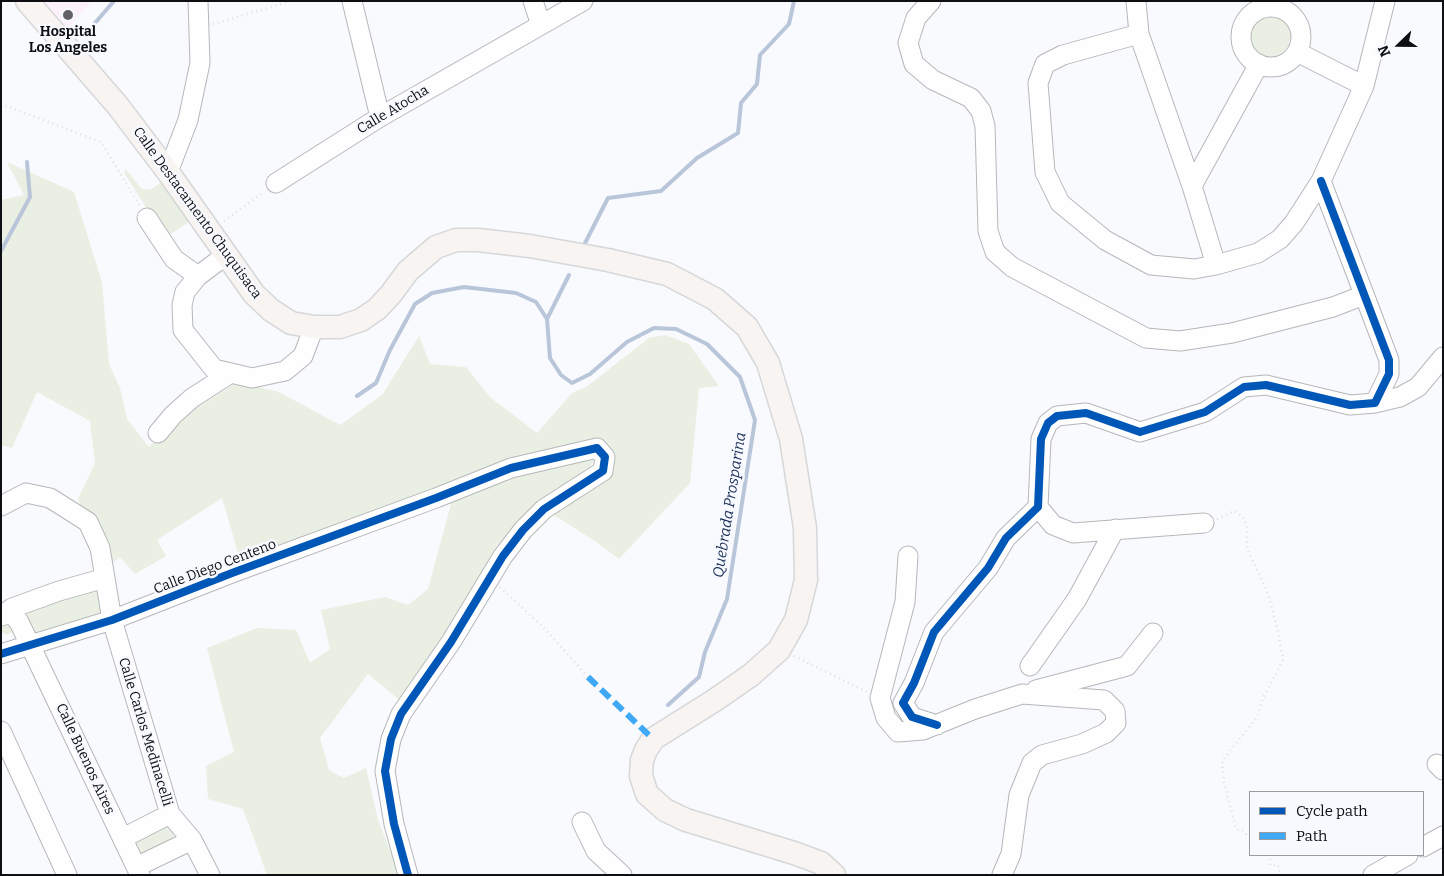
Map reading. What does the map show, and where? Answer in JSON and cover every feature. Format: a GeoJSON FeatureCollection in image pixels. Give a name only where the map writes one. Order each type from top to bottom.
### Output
{"type":"FeatureCollection","features":[{"type":"Feature","properties":{"kind":"main road","name":"Calle Destacamento Chuquisaca"},"geometry":{"type":"LineString","coordinates":[[27,1],[118,106],[211,231],[254,294],[271,310],[292,323],[314,327],[340,327],[361,320],[377,309],[408,271],[436,247],[456,240],[478,240],[530,246],[608,260],[667,274],[715,299],[747,327],[768,362],[791,439],[805,528],[806,580],[796,620],[779,650],[751,675],[653,740],[642,760],[641,776],[647,794],[665,810],[686,820],[794,853],[821,864],[834,875]]}},
{"type":"Feature","properties":{"kind":"street"},"geometry":{"type":"LineString","coordinates":[[168,172],[188,120],[200,63],[198,1]]}},
{"type":"Feature","properties":{"kind":"street"},"geometry":{"type":"LineString","coordinates":[[352,1],[380,117]]}},
{"type":"Feature","properties":{"kind":"street"},"geometry":{"type":"LineString","coordinates":[[533,1],[541,25]]}},
{"type":"Feature","properties":{"kind":"street","name":"Calle Atocha"},"geometry":{"type":"LineString","coordinates":[[276,184],[380,117],[583,1]]}},
{"type":"Feature","properties":{"kind":"street"},"geometry":{"type":"LineString","coordinates":[[931,1],[916,18],[908,43],[914,64],[934,80],[971,98],[981,111],[985,126],[988,230],[995,252],[1012,267],[1146,338],[1180,340],[1232,333],[1334,307],[1364,295]]}},
{"type":"Feature","properties":{"kind":"street"},"geometry":{"type":"LineString","coordinates":[[1136,1],[1139,34],[1192,186],[1216,265]]}},
{"type":"Feature","properties":{"kind":"street"},"geometry":{"type":"LineString","coordinates":[[1139,34],[1063,54],[1046,64],[1038,83],[1045,172],[1060,203],[1105,240],[1151,265],[1194,269],[1258,253],[1280,239],[1294,223],[1321,181],[1364,86],[1385,1]]}},
{"type":"Feature","properties":{"kind":"street"},"geometry":{"type":"LineString","coordinates":[[1271,4],[1290,14],[1297,22],[1300,32],[1297,52],[1284,64],[1276,66],[1259,64],[1250,59],[1241,41],[1242,30],[1246,21],[1252,13],[1271,4]]}},
{"type":"Feature","properties":{"kind":"street"},"geometry":{"type":"LineString","coordinates":[[1297,52],[1364,86]]}},
{"type":"Feature","properties":{"kind":"street"},"geometry":{"type":"LineString","coordinates":[[1192,186],[1259,64]]}},
{"type":"Feature","properties":{"kind":"street"},"geometry":{"type":"LineString","coordinates":[[1321,181],[1389,360],[1389,374],[1376,403]]}},
{"type":"Feature","properties":{"kind":"street"},"geometry":{"type":"LineString","coordinates":[[147,218],[174,258],[198,276]]}},
{"type":"Feature","properties":{"kind":"street"},"geometry":{"type":"LineString","coordinates":[[226,255],[198,276],[185,292],[182,305],[183,330],[214,369],[252,378],[285,371],[303,356],[314,327]]}},
{"type":"Feature","properties":{"kind":"street"},"geometry":{"type":"LineString","coordinates":[[1204,523],[1073,533],[1052,525],[1038,507],[1041,439],[1048,422],[1057,416],[1086,413],[1140,432],[1205,412],[1244,387],[1266,385],[1350,405],[1376,403],[1400,397],[1418,387],[1443,357]]}},
{"type":"Feature","properties":{"kind":"street"},"geometry":{"type":"LineString","coordinates":[[158,432],[192,398],[231,373]]}},
{"type":"Feature","properties":{"kind":"street","name":"Calle Diego Centeno"},"geometry":{"type":"LineString","coordinates":[[4,645],[31,644],[112,620],[511,468],[597,448],[605,457],[603,471],[544,509],[523,530],[503,556],[489,580]]}},
{"type":"Feature","properties":{"kind":"street","name":"Calle Carlos Medinacelli"},"geometry":{"type":"LineString","coordinates":[[1,506],[26,494],[50,498],[88,522],[100,548],[112,620],[170,814],[192,840],[210,875]]}},
{"type":"Feature","properties":{"kind":"street"},"geometry":{"type":"LineString","coordinates":[[936,725],[912,717],[903,703],[914,683],[934,632],[988,568],[1006,538],[1038,507]]}},
{"type":"Feature","properties":{"kind":"street"},"geometry":{"type":"LineString","coordinates":[[1030,666],[1077,599],[1115,530]]}},
{"type":"Feature","properties":{"kind":"street"},"geometry":{"type":"LineString","coordinates":[[908,556],[905,602],[880,698],[886,718],[898,732],[923,730],[1022,694],[1128,666],[1153,633]]}},
{"type":"Feature","properties":{"kind":"street"},"geometry":{"type":"LineString","coordinates":[[4,645],[16,638],[20,631],[8,617],[12,608],[59,590],[105,578]]}},
{"type":"Feature","properties":{"kind":"street"},"geometry":{"type":"LineString","coordinates":[[408,875],[394,824],[385,771],[391,739],[401,714],[451,642],[489,580]]}},
{"type":"Feature","properties":{"kind":"street","name":"Calle Buenos Aires"},"geometry":{"type":"LineString","coordinates":[[8,617],[31,644],[138,871]]}},
{"type":"Feature","properties":{"kind":"street"},"geometry":{"type":"LineString","coordinates":[[1002,875],[1011,854],[1018,796],[1032,763],[1042,755],[1082,744],[1106,733],[1116,723],[1115,710],[1104,700],[1022,694]]}},
{"type":"Feature","properties":{"kind":"street"},"geometry":{"type":"LineString","coordinates":[[1,731],[67,875]]}},
{"type":"Feature","properties":{"kind":"street"},"geometry":{"type":"LineString","coordinates":[[123,838],[170,814]]}},
{"type":"Feature","properties":{"kind":"street"},"geometry":{"type":"LineString","coordinates":[[582,822],[596,851],[622,875]]}},
{"type":"Feature","properties":{"kind":"street"},"geometry":{"type":"LineString","coordinates":[[1424,846],[1443,836]]}},
{"type":"Feature","properties":{"kind":"street"},"geometry":{"type":"LineString","coordinates":[[138,871],[192,840]]}},
{"type":"Feature","properties":{"kind":"street"},"geometry":{"type":"LineString","coordinates":[[1373,875],[1406,856]]}},
{"type":"Feature","properties":{"kind":"path"},"geometry":{"type":"LineString","coordinates":[[199,28],[291,1]]}},
{"type":"Feature","properties":{"kind":"path"},"geometry":{"type":"LineString","coordinates":[[1,104],[101,142],[147,218]]}},
{"type":"Feature","properties":{"kind":"path"},"geometry":{"type":"LineString","coordinates":[[211,231],[276,184]]}},
{"type":"Feature","properties":{"kind":"path"},"geometry":{"type":"LineString","coordinates":[[1204,523],[1234,511],[1242,516],[1247,525],[1247,549],[1268,593],[1283,660],[1263,698],[1257,717],[1222,761],[1224,782],[1236,829],[1242,830],[1249,837]]}},
{"type":"Feature","properties":{"kind":"path"},"geometry":{"type":"LineString","coordinates":[[489,580],[505,590],[546,630],[588,677]]}},
{"type":"Feature","properties":{"kind":"path"},"geometry":{"type":"LineString","coordinates":[[779,650],[880,698]]}},
{"type":"Feature","properties":{"kind":"path"},"geometry":{"type":"LineString","coordinates":[[1268,856],[1270,858],[1270,865],[1278,865],[1280,875]]}},
{"type":"Feature","properties":{"kind":"shaded area","name":"Hospital Los Angeles"},"geometry":{"type":"Polygon","coordinates":[[[43,1],[92,1],[67,29],[43,1]]]}},
{"type":"Feature","properties":{"kind":"shaded area"},"geometry":{"type":"Polygon","coordinates":[[[1274,14],[1282,17],[1288,23],[1291,35],[1288,47],[1282,53],[1266,56],[1258,53],[1252,47],[1249,31],[1252,23],[1258,17],[1274,14]]]}},
{"type":"Feature","properties":{"kind":"shaded area"},"geometry":{"type":"Polygon","coordinates":[[[7,162],[74,192],[102,282],[109,364],[120,388],[127,419],[149,447],[172,423],[238,382],[279,392],[340,425],[382,395],[419,336],[430,364],[466,367],[491,398],[537,433],[572,393],[586,387],[649,338],[665,335],[689,344],[719,386],[699,388],[690,483],[619,559],[595,541],[549,512],[612,461],[609,445],[594,439],[517,460],[241,563],[222,498],[157,540],[166,556],[135,574],[120,557],[102,572],[78,499],[95,463],[90,421],[37,392],[12,448],[1,445],[1,200],[24,195],[7,162]]]}},
{"type":"Feature","properties":{"kind":"shaded area"},"geometry":{"type":"Polygon","coordinates":[[[126,169],[141,188],[150,190],[166,179],[194,219],[169,235],[163,234],[124,173],[126,169]]]}},
{"type":"Feature","properties":{"kind":"shaded area"},"geometry":{"type":"Polygon","coordinates":[[[594,459],[585,478],[536,505],[497,545],[452,627],[404,704],[368,674],[320,738],[329,770],[344,778],[366,768],[379,823],[400,875],[267,875],[243,809],[208,799],[206,766],[234,752],[207,648],[257,628],[296,630],[310,663],[330,649],[321,610],[385,597],[408,605],[428,589],[452,500],[515,474],[594,459]]]}},
{"type":"Feature","properties":{"kind":"shaded area"},"geometry":{"type":"Polygon","coordinates":[[[83,589],[96,591],[103,599],[101,614],[33,635],[22,611],[83,589]]]}},
{"type":"Feature","properties":{"kind":"shaded area"},"geometry":{"type":"Polygon","coordinates":[[[8,621],[13,631],[7,635],[1,632],[1,624],[8,621]]]}},
{"type":"Feature","properties":{"kind":"shaded area"},"geometry":{"type":"Polygon","coordinates":[[[165,826],[171,827],[174,833],[170,843],[141,858],[134,843],[165,826]]]}},
{"type":"Feature","properties":{"kind":"waterway"},"geometry":{"type":"LineString","coordinates":[[89,30],[114,1]]}},
{"type":"Feature","properties":{"kind":"waterway","name":"Quebrada Prosparina"},"geometry":{"type":"LineString","coordinates":[[583,247],[608,198],[661,191],[697,158],[738,133],[741,103],[757,84],[760,55],[789,24],[794,1]]}},
{"type":"Feature","properties":{"kind":"waterway"},"geometry":{"type":"LineString","coordinates":[[1,251],[30,197],[27,162]]}},
{"type":"Feature","properties":{"kind":"waterway","name":"Quebrada Prosparina"},"geometry":{"type":"LineString","coordinates":[[569,275],[547,319],[550,358],[561,375],[572,383],[590,374],[627,342],[654,328],[676,329],[707,344],[740,377],[755,420],[727,599],[705,652],[699,677],[668,705]]}},
{"type":"Feature","properties":{"kind":"waterway"},"geometry":{"type":"LineString","coordinates":[[357,396],[376,383],[390,350],[415,304],[432,293],[464,287],[516,293],[536,302],[547,319]]}},
{"type":"Feature","properties":{"kind":"marked path"},"geometry":{"type":"LineString","coordinates":[[588,677],[653,739]]}},
{"type":"Feature","properties":{"kind":"cycle path"},"geometry":{"type":"LineString","coordinates":[[937,725],[912,717],[903,703],[914,683],[934,632],[988,568],[1006,538],[1038,507],[1041,439],[1048,423],[1057,416],[1086,413],[1140,432],[1205,412],[1244,387],[1266,385],[1350,405],[1375,403],[1389,374],[1389,360],[1321,181]]}},
{"type":"Feature","properties":{"kind":"cycle path"},"geometry":{"type":"LineString","coordinates":[[1,654],[112,620],[511,468],[597,448],[605,457],[603,471],[544,509],[523,530],[503,556],[451,642],[401,714],[391,739],[385,771],[394,824],[408,875]]}},
{"type":"Feature","properties":{"kind":"place","name":"Hospital Los Angeles"},"geometry":{"type":"Point","coordinates":[68,15]}}]}
